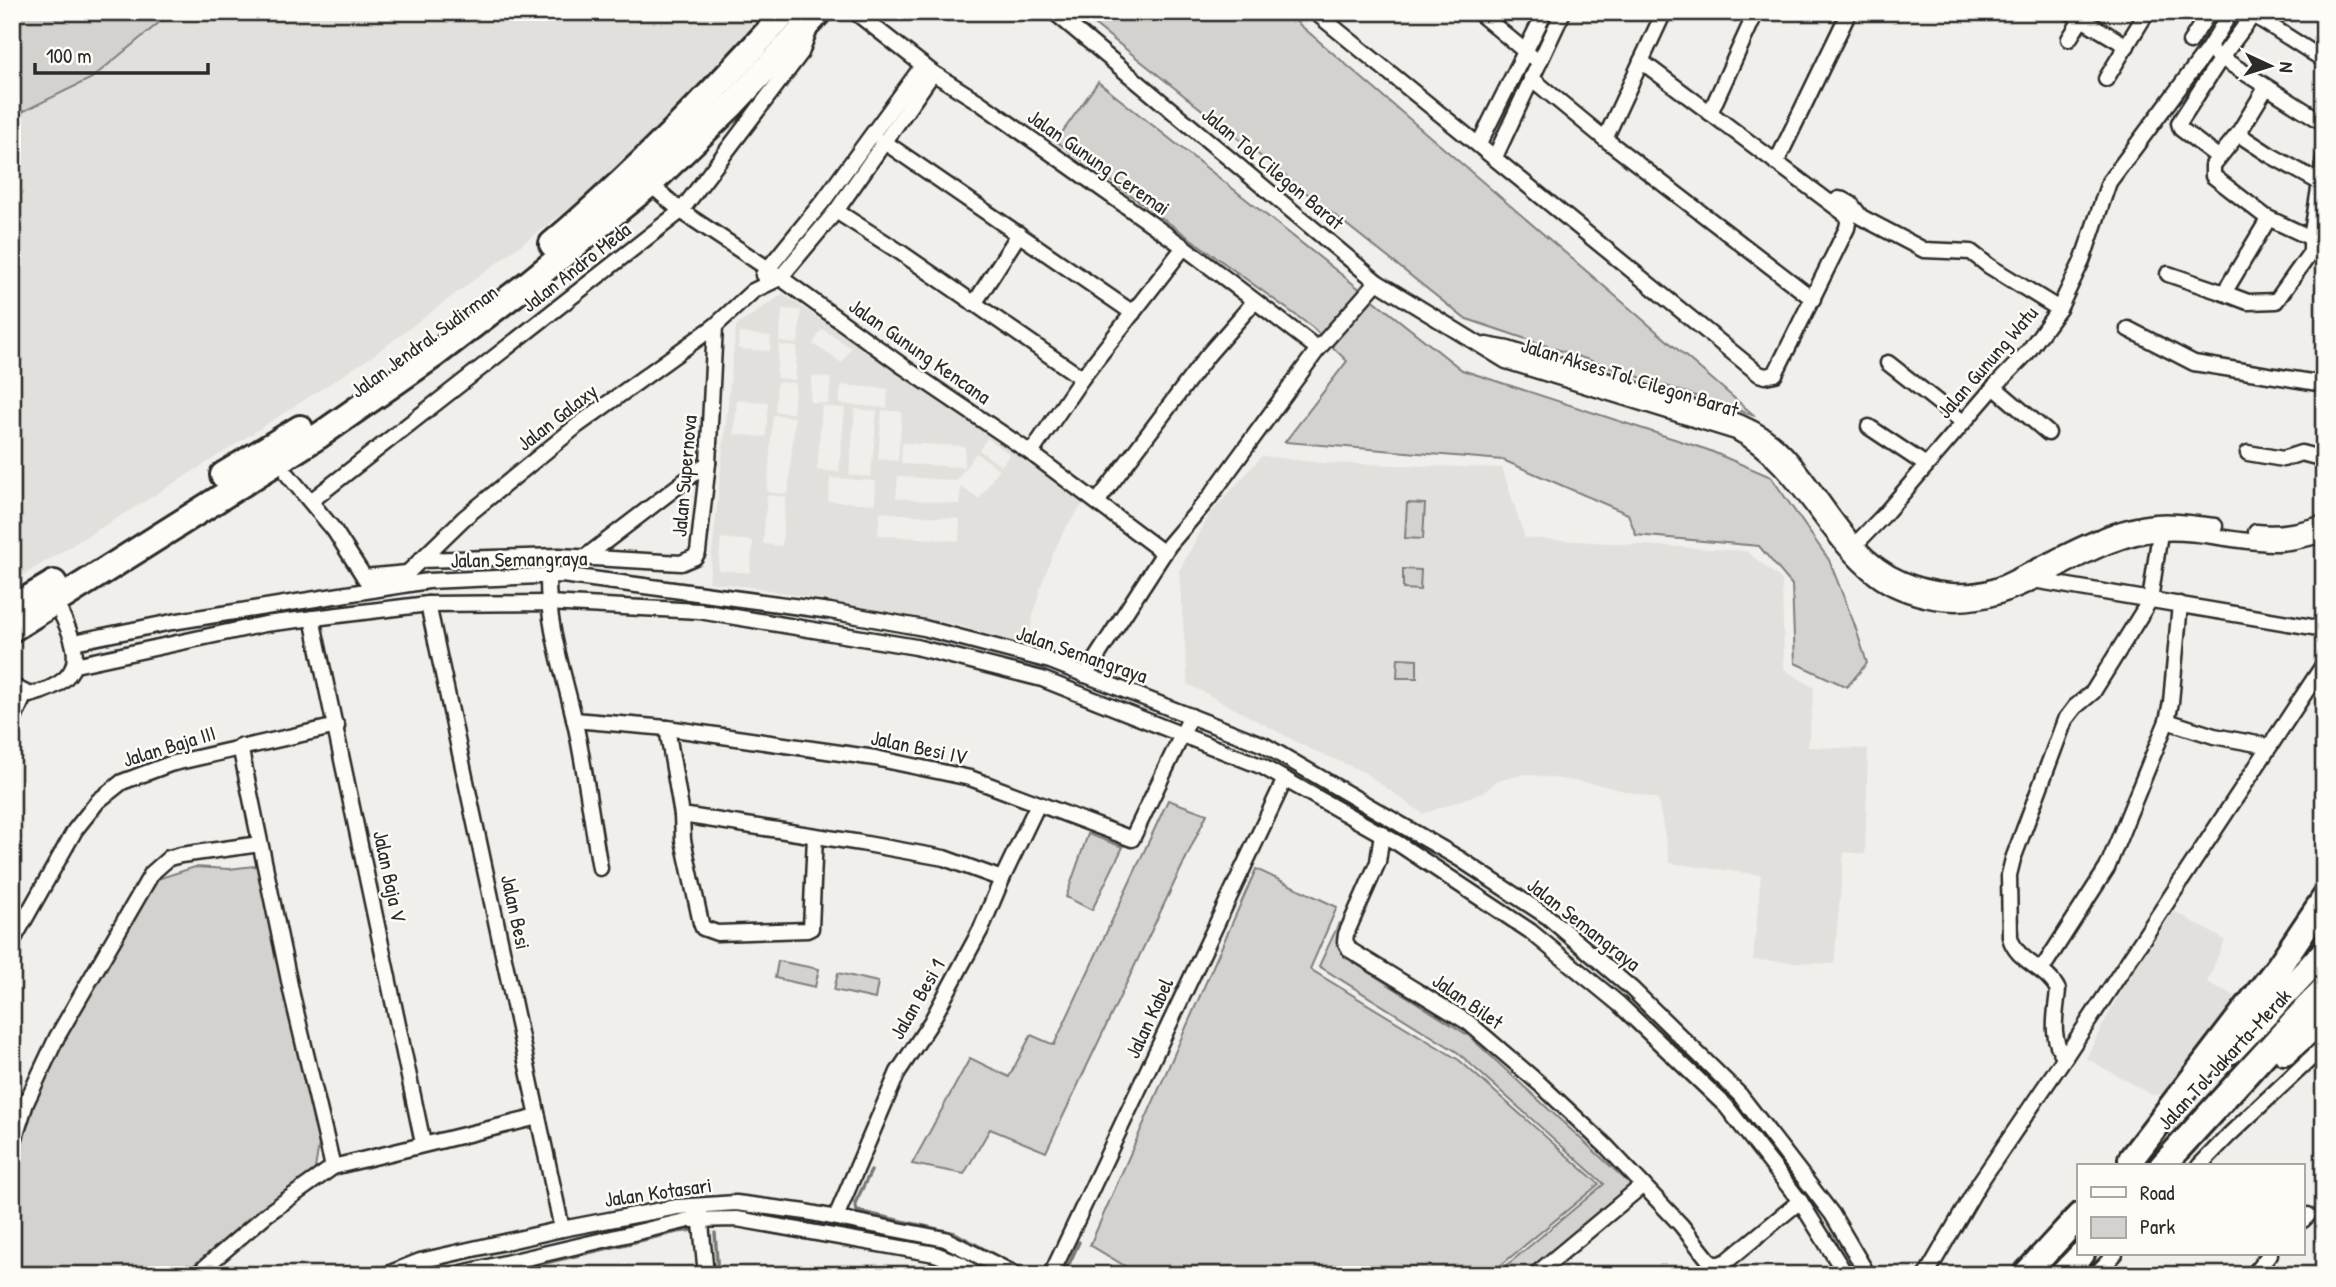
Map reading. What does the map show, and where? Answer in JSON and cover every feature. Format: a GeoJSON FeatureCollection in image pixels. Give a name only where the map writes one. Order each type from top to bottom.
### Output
{"type":"FeatureCollection","features":[{"type":"Feature","properties":{"kind":"highway","name":"Jalan Jendral Sudirman"},"geometry":{"type":"LineString","coordinates":[[16,619],[45,594],[266,448],[324,414],[522,270],[595,207],[678,127],[786,12]]}},
{"type":"Feature","properties":{"kind":"highway"},"geometry":{"type":"LineString","coordinates":[[45,594],[320,435],[519,291],[650,184],[732,105],[816,15]]}},
{"type":"Feature","properties":{"kind":"highway"},"geometry":{"type":"LineString","coordinates":[[2127,1162],[2279,965],[2324,899]]}},
{"type":"Feature","properties":{"kind":"highway","name":"Jalan Tol Jakarta–Merak"},"geometry":{"type":"LineString","coordinates":[[2127,1162],[2324,952]]}},
{"type":"Feature","properties":{"kind":"highway","name":"Jalan Tol Jakarta–Merak"},"geometry":{"type":"LineString","coordinates":[[2164,1164],[2324,989]]}},
{"type":"Feature","properties":{"kind":"highway"},"geometry":{"type":"LineString","coordinates":[[2196,1129],[2324,1017]]}},
{"type":"Feature","properties":{"kind":"highway"},"geometry":{"type":"LineString","coordinates":[[2025,1275],[2077,1218]]}},
{"type":"Feature","properties":{"kind":"highway"},"geometry":{"type":"LineString","coordinates":[[2062,1275],[2080,1256]]}},
{"type":"Feature","properties":{"kind":"street","name":"Jalan Gunung Ceremai"},"geometry":{"type":"LineString","coordinates":[[855,12],[928,69],[1184,247],[1318,349]]}},
{"type":"Feature","properties":{"kind":"street","name":"Jalan Tol Cilegon Barat"},"geometry":{"type":"LineString","coordinates":[[1054,12],[1377,282],[1475,342]]}},
{"type":"Feature","properties":{"kind":"street"},"geometry":{"type":"LineString","coordinates":[[1315,12],[1759,374],[1775,374],[1849,223],[1849,217],[1641,61]]}},
{"type":"Feature","properties":{"kind":"street"},"geometry":{"type":"LineString","coordinates":[[1478,12],[1538,62]]}},
{"type":"Feature","properties":{"kind":"street"},"geometry":{"type":"LineString","coordinates":[[1479,144],[1545,12]]}},
{"type":"Feature","properties":{"kind":"street"},"geometry":{"type":"LineString","coordinates":[[1495,157],[1563,12]]}},
{"type":"Feature","properties":{"kind":"street"},"geometry":{"type":"LineString","coordinates":[[1605,139],[1664,12]]}},
{"type":"Feature","properties":{"kind":"street"},"geometry":{"type":"LineString","coordinates":[[1710,113],[1756,12]]}},
{"type":"Feature","properties":{"kind":"street"},"geometry":{"type":"LineString","coordinates":[[1776,163],[1849,12]]}},
{"type":"Feature","properties":{"kind":"street"},"geometry":{"type":"LineString","coordinates":[[2106,79],[2147,12]]}},
{"type":"Feature","properties":{"kind":"street"},"geometry":{"type":"LineString","coordinates":[[2190,42],[2209,12]]}},
{"type":"Feature","properties":{"kind":"street","name":"Jalan Gunung Watu"},"geometry":{"type":"LineString","coordinates":[[1852,548],[2027,353],[2059,309],[2082,261],[2109,182],[2208,49],[2231,12]]}},
{"type":"Feature","properties":{"kind":"street"},"geometry":{"type":"LineString","coordinates":[[2218,157],[2180,129],[2179,125],[2251,14],[2324,60]]}},
{"type":"Feature","properties":{"kind":"street","name":"Jalan Andro Meda"},"geometry":{"type":"LineString","coordinates":[[311,501],[681,211],[801,53],[816,15]]}},
{"type":"Feature","properties":{"kind":"street"},"geometry":{"type":"LineString","coordinates":[[2069,39],[2075,16],[2127,46]]}},
{"type":"Feature","properties":{"kind":"street"},"geometry":{"type":"LineString","coordinates":[[2208,49],[2324,123]]}},
{"type":"Feature","properties":{"kind":"street","name":"Jalan Galaxy"},"geometry":{"type":"LineString","coordinates":[[753,291],[780,278],[835,211],[928,69]]}},
{"type":"Feature","properties":{"kind":"street","name":"Jalan Galaxy"},"geometry":{"type":"LineString","coordinates":[[394,586],[464,517],[578,425],[715,326],[753,291],[767,268],[928,69]]}},
{"type":"Feature","properties":{"kind":"street"},"geometry":{"type":"LineString","coordinates":[[1531,78],[1605,139],[1813,299]]}},
{"type":"Feature","properties":{"kind":"street"},"geometry":{"type":"LineString","coordinates":[[2266,88],[2238,134],[2213,164],[2213,176],[2266,216],[2311,238]]}},
{"type":"Feature","properties":{"kind":"street"},"geometry":{"type":"LineString","coordinates":[[2238,134],[2319,182]]}},
{"type":"Feature","properties":{"kind":"street"},"geometry":{"type":"LineString","coordinates":[[883,141],[1133,313]]}},
{"type":"Feature","properties":{"kind":"street"},"geometry":{"type":"LineString","coordinates":[[2168,274],[2248,302],[2276,301],[2311,251],[2324,158]]}},
{"type":"Feature","properties":{"kind":"street","name":"Jalan Gunung Kencana"},"geometry":{"type":"LineString","coordinates":[[650,184],[681,211],[1031,453],[1164,553]]}},
{"type":"Feature","properties":{"kind":"street"},"geometry":{"type":"LineString","coordinates":[[1832,203],[1839,199],[1844,200],[1851,204],[1861,217],[1924,250],[1970,252],[2059,309]]}},
{"type":"Feature","properties":{"kind":"street"},"geometry":{"type":"LineString","coordinates":[[835,211],[1082,378]]}},
{"type":"Feature","properties":{"kind":"street"},"geometry":{"type":"LineString","coordinates":[[2224,293],[2266,223],[2266,216]]}},
{"type":"Feature","properties":{"kind":"street"},"geometry":{"type":"LineString","coordinates":[[974,303],[1018,234]]}},
{"type":"Feature","properties":{"kind":"street"},"geometry":{"type":"LineString","coordinates":[[1031,453],[1082,378],[1184,247]]}},
{"type":"Feature","properties":{"kind":"street"},"geometry":{"type":"LineString","coordinates":[[1085,675],[1164,553],[1209,498],[1318,349],[1377,282]]}},
{"type":"Feature","properties":{"kind":"street"},"geometry":{"type":"LineString","coordinates":[[1097,502],[1207,356],[1254,302]]}},
{"type":"Feature","properties":{"kind":"street","name":"Jalan Supernova"},"geometry":{"type":"LineString","coordinates":[[584,558],[681,563],[695,557],[698,552],[708,463],[715,326]]}},
{"type":"Feature","properties":{"kind":"street"},"geometry":{"type":"LineString","coordinates":[[2128,329],[2194,363],[2324,384]]}},
{"type":"Feature","properties":{"kind":"street","name":"Jalan Akses Tol Cilegon Barat"},"geometry":{"type":"LineString","coordinates":[[1475,342],[1506,361],[1736,432],[1753,440],[1777,462],[1876,577],[1899,592],[1942,602],[1982,601],[2008,594],[2039,582],[2097,551],[2129,539],[2160,533],[2202,534],[2276,543],[2324,534]]}},
{"type":"Feature","properties":{"kind":"street"},"geometry":{"type":"LineString","coordinates":[[1888,363],[1963,422]]}},
{"type":"Feature","properties":{"kind":"street"},"geometry":{"type":"LineString","coordinates":[[1994,387],[2048,433]]}},
{"type":"Feature","properties":{"kind":"street"},"geometry":{"type":"LineString","coordinates":[[1869,427],[1926,466]]}},
{"type":"Feature","properties":{"kind":"street"},"geometry":{"type":"LineString","coordinates":[[2248,453],[2283,459],[2301,453],[2324,458]]}},
{"type":"Feature","properties":{"kind":"street"},"geometry":{"type":"LineString","coordinates":[[421,560],[558,556],[584,558],[708,463]]}},
{"type":"Feature","properties":{"kind":"street"},"geometry":{"type":"LineString","coordinates":[[288,475],[334,530],[368,583],[407,573]]}},
{"type":"Feature","properties":{"kind":"street"},"geometry":{"type":"LineString","coordinates":[[1852,548],[1901,579],[1932,589],[1956,591],[1995,587],[2091,540],[2148,522],[2176,522],[2270,533],[2301,530],[2324,523]]}},
{"type":"Feature","properties":{"kind":"street"},"geometry":{"type":"LineString","coordinates":[[2065,1058],[2057,1049],[2055,1039],[2058,990],[2042,969],[2013,947],[2009,874],[2065,720],[2075,707],[2094,692],[2150,600],[2160,533]]}},
{"type":"Feature","properties":{"kind":"street"},"geometry":{"type":"LineString","coordinates":[[548,575],[548,603],[558,658],[574,720],[600,867]]}},
{"type":"Feature","properties":{"kind":"street","name":"Jalan Semangraya"},"geometry":{"type":"LineString","coordinates":[[74,642],[368,583],[394,586],[428,581],[548,575],[586,577],[830,611],[924,628],[1050,661],[1264,745],[1460,859],[1548,917],[1632,989],[1740,1095],[1832,1214],[1868,1275]]}},
{"type":"Feature","properties":{"kind":"street"},"geometry":{"type":"LineString","coordinates":[[2039,582],[2324,629]]}},
{"type":"Feature","properties":{"kind":"street"},"geometry":{"type":"LineString","coordinates":[[12,723],[19,690],[52,689],[65,680],[75,665],[74,642],[45,594]]}},
{"type":"Feature","properties":{"kind":"street","name":"Jalan Semangraya"},"geometry":{"type":"LineString","coordinates":[[75,665],[265,624],[428,604],[548,603],[699,611],[916,647],[1042,679],[1285,779],[1382,833],[1531,931],[1619,1004],[1726,1106],[1800,1201],[1846,1275]]}},
{"type":"Feature","properties":{"kind":"street","name":"Jalan Besi"},"geometry":{"type":"LineString","coordinates":[[428,604],[562,1229]]}},
{"type":"Feature","properties":{"kind":"street"},"geometry":{"type":"LineString","coordinates":[[2042,969],[2107,868],[2167,722],[2180,604]]}},
{"type":"Feature","properties":{"kind":"street","name":"Jalan Baja V"},"geometry":{"type":"LineString","coordinates":[[312,618],[424,1143]]}},
{"type":"Feature","properties":{"kind":"street"},"geometry":{"type":"LineString","coordinates":[[12,646],[16,619]]}},
{"type":"Feature","properties":{"kind":"street"},"geometry":{"type":"LineString","coordinates":[[1926,1275],[1980,1182],[2065,1058],[2324,664]]}},
{"type":"Feature","properties":{"kind":"street"},"geometry":{"type":"LineString","coordinates":[[1183,736],[1191,716]]}},
{"type":"Feature","properties":{"kind":"street","name":"Jalan Besi IV"},"geometry":{"type":"LineString","coordinates":[[574,720],[667,728],[876,758],[970,778],[1132,839],[1183,736]]}},
{"type":"Feature","properties":{"kind":"street"},"geometry":{"type":"LineString","coordinates":[[2167,722],[2214,736],[2268,746]]}},
{"type":"Feature","properties":{"kind":"street","name":"Jalan Baja III"},"geometry":{"type":"LineString","coordinates":[[12,942],[75,830],[98,802],[122,782],[144,772],[240,746],[337,726]]}},
{"type":"Feature","properties":{"kind":"street"},"geometry":{"type":"LineString","coordinates":[[667,728],[682,815],[683,840],[703,928],[717,933],[811,928],[815,836]]}},
{"type":"Feature","properties":{"kind":"street"},"geometry":{"type":"LineString","coordinates":[[240,746],[292,995],[333,1167]]}},
{"type":"Feature","properties":{"kind":"street","name":"Jalan Kabel"},"geometry":{"type":"LineString","coordinates":[[1052,1272],[1285,779]]}},
{"type":"Feature","properties":{"kind":"street","name":"Jalan Besi 1"},"geometry":{"type":"LineString","coordinates":[[836,1217],[898,1072],[931,1021],[981,929],[1038,804]]}},
{"type":"Feature","properties":{"kind":"street"},"geometry":{"type":"LineString","coordinates":[[682,815],[944,858],[1002,879]]}},
{"type":"Feature","properties":{"kind":"street","name":"Jalan Bilet"},"geometry":{"type":"LineString","coordinates":[[1382,833],[1378,862],[1346,934],[1345,941],[1350,950],[1469,1023],[1607,1147],[1681,1225],[1707,1259],[1716,1265],[1727,1262],[1800,1201]]}},
{"type":"Feature","properties":{"kind":"street"},"geometry":{"type":"LineString","coordinates":[[12,1147],[26,1103],[57,1037],[152,873],[169,858],[260,844]]}},
{"type":"Feature","properties":{"kind":"street"},"geometry":{"type":"LineString","coordinates":[[1378,862],[1399,844]]}},
{"type":"Feature","properties":{"kind":"street"},"geometry":{"type":"LineString","coordinates":[[1619,1004],[1632,989]]}},
{"type":"Feature","properties":{"kind":"street"},"geometry":{"type":"LineString","coordinates":[[2201,1164],[2324,1046]]}},
{"type":"Feature","properties":{"kind":"street"},"geometry":{"type":"LineString","coordinates":[[196,1275],[268,1214],[333,1167],[538,1116]]}},
{"type":"Feature","properties":{"kind":"street"},"geometry":{"type":"LineString","coordinates":[[1535,1275],[1643,1185]]}},
{"type":"Feature","properties":{"kind":"street","name":"Jalan Kotasari"},"geometry":{"type":"LineString","coordinates":[[385,1275],[420,1261],[562,1229],[699,1204],[736,1203],[836,1217],[951,1240],[1017,1275]]}},
{"type":"Feature","properties":{"kind":"street"},"geometry":{"type":"LineString","coordinates":[[699,1204],[706,1275]]}},
{"type":"Feature","properties":{"kind":"street","name":"Jalan Kotasari"},"geometry":{"type":"LineString","coordinates":[[454,1275],[677,1221],[737,1219],[935,1254],[961,1264],[977,1275]]}},
{"type":"Feature","properties":{"kind":"street"},"geometry":{"type":"LineString","coordinates":[[2095,1275],[2113,1256]]}},
{"type":"Feature","properties":{"kind":"street"},"geometry":{"type":"LineString","coordinates":[[2253,1275],[2268,1256]]}},
{"type":"Feature","properties":{"kind":"shaded area"},"geometry":{"type":"Polygon","coordinates":[[[12,12],[764,12],[701,86],[601,185],[371,357],[194,471],[12,582],[12,12]]]}},
{"type":"Feature","properties":{"kind":"shaded area"},"geometry":{"type":"Polygon","coordinates":[[[783,294],[1085,501],[1064,530],[1052,556],[1039,592],[1026,645],[954,624],[758,588],[709,582],[736,326],[783,294]],[[782,309],[779,342],[798,344],[801,310],[782,309]],[[822,329],[813,344],[842,363],[851,348],[822,329]],[[739,333],[738,349],[770,351],[771,336],[739,333]],[[779,345],[776,378],[795,380],[797,347],[779,345]],[[812,376],[810,402],[828,404],[831,378],[812,376]],[[777,382],[775,412],[793,413],[796,383],[777,382]],[[841,385],[839,404],[887,408],[888,389],[841,385]],[[737,400],[734,434],[766,437],[768,402],[737,400]],[[822,406],[817,470],[839,472],[845,408],[822,406]],[[855,409],[849,475],[871,477],[877,411],[855,409]],[[882,410],[878,459],[898,461],[902,412],[882,410]],[[773,415],[767,492],[788,494],[795,417],[773,415]],[[987,438],[979,450],[1001,466],[1010,454],[987,438]],[[902,443],[901,464],[964,467],[965,446],[902,443]],[[976,453],[956,481],[898,476],[896,498],[959,504],[961,487],[979,499],[999,469],[976,453]],[[830,478],[828,501],[875,504],[876,481],[830,478]],[[767,495],[763,544],[782,546],[786,497],[767,495]],[[880,512],[878,535],[959,541],[960,519],[880,512]],[[721,538],[718,570],[750,573],[753,541],[721,538]]]}},
{"type":"Feature","properties":{"kind":"shaded area"},"geometry":{"type":"Polygon","coordinates":[[[1262,456],[1322,463],[1502,468],[1525,538],[1746,551],[1782,580],[1784,669],[1814,688],[1808,747],[1868,749],[1865,854],[1844,852],[1834,964],[1753,960],[1761,875],[1670,863],[1658,799],[1596,784],[1525,774],[1497,781],[1484,792],[1423,814],[1364,772],[1308,748],[1188,684],[1179,571],[1210,514],[1262,456]]]}},
{"type":"Feature","properties":{"kind":"shaded area"},"geometry":{"type":"Polygon","coordinates":[[[2174,911],[2225,940],[2207,982],[2237,997],[2215,1036],[2165,1094],[2152,1095],[2086,1058],[2129,974],[2174,911]]]}},
{"type":"Feature","properties":{"kind":"green space"},"geometry":{"type":"Polygon","coordinates":[[[12,12],[172,12],[92,78],[12,117],[12,12]]]}},
{"type":"Feature","properties":{"kind":"green space"},"geometry":{"type":"Polygon","coordinates":[[[1079,12],[1285,12],[1755,416],[1464,318],[1079,12]]]}},
{"type":"Feature","properties":{"kind":"green space"},"geometry":{"type":"Polygon","coordinates":[[[1098,82],[1462,370],[1708,450],[1771,477],[1829,560],[1867,663],[1847,687],[1795,663],[1792,585],[1759,546],[1636,535],[1628,514],[1503,460],[1285,442],[1347,361],[1312,327],[1056,141],[1098,82]]]}},
{"type":"Feature","properties":{"kind":"green space"},"geometry":{"type":"Polygon","coordinates":[[[1407,503],[1425,504],[1423,539],[1405,538],[1407,503]]]}},
{"type":"Feature","properties":{"kind":"green space"},"geometry":{"type":"Polygon","coordinates":[[[1403,569],[1421,570],[1420,590],[1403,589],[1403,569]]]}},
{"type":"Feature","properties":{"kind":"green space"},"geometry":{"type":"Polygon","coordinates":[[[1398,658],[1417,659],[1417,678],[1397,678],[1398,658]]]}},
{"type":"Feature","properties":{"kind":"green space"},"geometry":{"type":"Polygon","coordinates":[[[1168,800],[1207,814],[1046,1152],[990,1129],[964,1174],[912,1164],[970,1058],[1009,1077],[1031,1035],[1054,1045],[1168,800]]]}},
{"type":"Feature","properties":{"kind":"green space"},"geometry":{"type":"Polygon","coordinates":[[[1088,834],[1123,847],[1092,910],[1066,897],[1088,834]]]}},
{"type":"Feature","properties":{"kind":"green space"},"geometry":{"type":"Polygon","coordinates":[[[262,865],[319,1144],[314,1175],[199,1275],[12,1275],[12,1155],[73,1015],[154,880],[195,867],[229,869],[262,865]]]}},
{"type":"Feature","properties":{"kind":"green space"},"geometry":{"type":"Polygon","coordinates":[[[1256,869],[1337,907],[1310,969],[1459,1060],[1599,1184],[1489,1275],[1140,1275],[1090,1245],[1256,869]]]}},
{"type":"Feature","properties":{"kind":"green space"},"geometry":{"type":"Polygon","coordinates":[[[1339,923],[1345,926],[1342,945],[1353,962],[1469,1036],[1630,1184],[1630,1191],[1528,1275],[1495,1275],[1604,1184],[1457,1052],[1319,966],[1339,923]]]}},
{"type":"Feature","properties":{"kind":"green space"},"geometry":{"type":"Polygon","coordinates":[[[778,961],[819,969],[815,987],[775,978],[778,961]]]}},
{"type":"Feature","properties":{"kind":"green space"},"geometry":{"type":"Polygon","coordinates":[[[838,973],[878,982],[875,999],[834,990],[838,973]]]}},
{"type":"Feature","properties":{"kind":"waterway"},"geometry":{"type":"LineString","coordinates":[[871,1171],[855,1203],[857,1211],[955,1233],[1031,1275]]}},
{"type":"Feature","properties":{"kind":"waterway"},"geometry":{"type":"LineString","coordinates":[[494,1275],[677,1232],[693,1230],[696,1234]]}},
{"type":"Feature","properties":{"kind":"waterway"},"geometry":{"type":"LineString","coordinates":[[715,1233],[718,1275]]}},
{"type":"Feature","properties":{"kind":"waterway"},"geometry":{"type":"LineString","coordinates":[[1064,1275],[1079,1242]]}}]}
